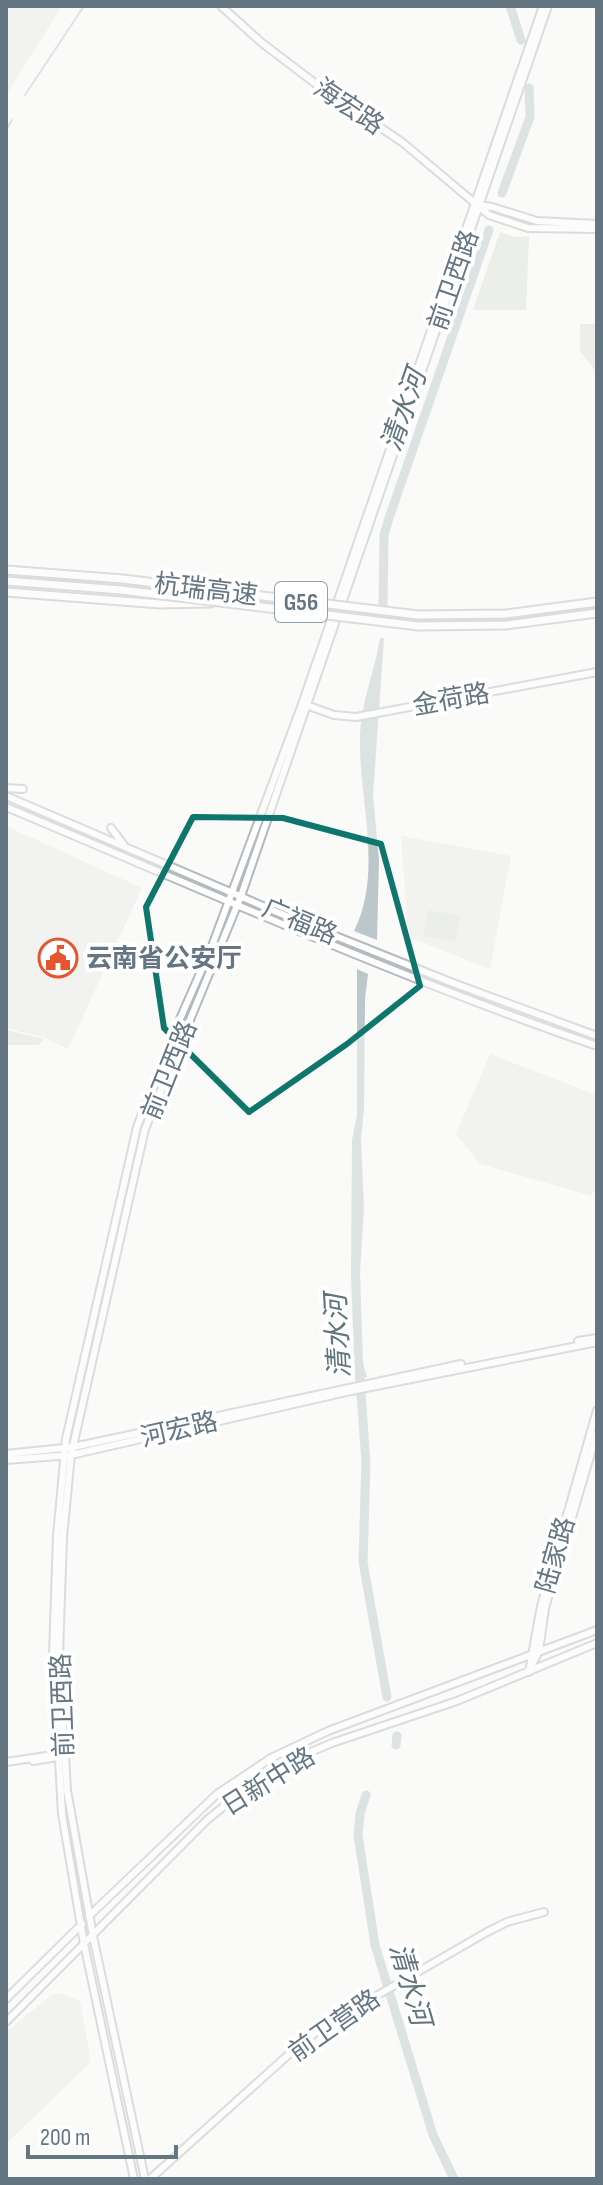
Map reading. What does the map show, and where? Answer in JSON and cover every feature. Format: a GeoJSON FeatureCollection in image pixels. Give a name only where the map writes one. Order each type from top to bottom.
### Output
{"type":"FeatureCollection","features":[{"type":"Feature","properties":{"kind":"highway","name":"杭瑞高速"},"geometry":{"type":"LineString","coordinates":[[6,570],[123,579],[403,614],[506,614],[597,602]]}},
{"type":"Feature","properties":{"kind":"highway","name":"杭瑞高速"},"geometry":{"type":"LineString","coordinates":[[6,581],[121,590],[372,622],[440,627],[521,623],[597,613]]}},
{"type":"Feature","properties":{"kind":"highway"},"geometry":{"type":"LineString","coordinates":[[6,592],[153,604],[231,604]]}},
{"type":"Feature","properties":{"kind":"main road","name":"海宏路"},"geometry":{"type":"LineString","coordinates":[[221,6],[262,43],[320,87],[402,142],[476,204],[537,221],[597,226]]}},
{"type":"Feature","properties":{"kind":"main road","name":"前卫西路"},"geometry":{"type":"LineString","coordinates":[[134,2179],[84,1944],[62,1814],[59,1654],[63,1537],[68,1451],[87,1342],[137,1127],[232,892],[302,704],[545,6]]}},
{"type":"Feature","properties":{"kind":"main road","name":"前卫西路"},"geometry":{"type":"LineString","coordinates":[[68,1451],[145,1129],[241,896],[476,204]]}},
{"type":"Feature","properties":{"kind":"main road","name":"金荷路"},"geometry":{"type":"LineString","coordinates":[[306,705],[334,715],[356,717],[597,672]]}},
{"type":"Feature","properties":{"kind":"main road"},"geometry":{"type":"LineString","coordinates":[[6,788],[23,789]]}},
{"type":"Feature","properties":{"kind":"main road","name":"广福路"},"geometry":{"type":"LineString","coordinates":[[6,796],[453,983],[597,1036]]}},
{"type":"Feature","properties":{"kind":"main road","name":"广福路"},"geometry":{"type":"LineString","coordinates":[[6,807],[448,992],[597,1046]]}},
{"type":"Feature","properties":{"kind":"main road"},"geometry":{"type":"LineString","coordinates":[[111,828],[127,848]]}},
{"type":"Feature","properties":{"kind":"main road","name":"河宏路"},"geometry":{"type":"LineString","coordinates":[[6,1460],[68,1451],[352,1388],[597,1340]]}},
{"type":"Feature","properties":{"kind":"main road","name":"陆家路"},"geometry":{"type":"LineString","coordinates":[[529,1672],[541,1606],[597,1410]]}},
{"type":"Feature","properties":{"kind":"main road","name":"陆家路"},"geometry":{"type":"LineString","coordinates":[[529,1672],[539,1651],[545,1608],[597,1433]]}},
{"type":"Feature","properties":{"kind":"main road","name":"河宏路"},"geometry":{"type":"LineString","coordinates":[[6,1454],[68,1451]]}},
{"type":"Feature","properties":{"kind":"main road","name":"日新中路"},"geometry":{"type":"LineString","coordinates":[[6,1999],[217,1794],[271,1758],[328,1731],[597,1630]]}},
{"type":"Feature","properties":{"kind":"main road","name":"日新中路"},"geometry":{"type":"LineString","coordinates":[[6,2022],[207,1820],[250,1785],[332,1743],[457,1701],[597,1643]]}},
{"type":"Feature","properties":{"kind":"main road","name":"前卫西路"},"geometry":{"type":"LineString","coordinates":[[59,1755],[93,1936],[148,2179]]}},
{"type":"Feature","properties":{"kind":"main road"},"geometry":{"type":"LineString","coordinates":[[6,1764],[59,1755]]}},
{"type":"Feature","properties":{"kind":"main road"},"geometry":{"type":"LineString","coordinates":[[122,1885],[120,1891],[123,1896],[133,1895]]}},
{"type":"Feature","properties":{"kind":"main road","name":"前卫营路"},"geometry":{"type":"LineString","coordinates":[[148,2179],[297,2047],[335,2018],[507,1922],[544,1912]]}},
{"type":"Feature","properties":{"kind":"main road"},"geometry":{"type":"LineString","coordinates":[[39,1967],[51,1966],[53,1971],[50,1978]]}},
{"type":"Feature","properties":{"kind":"highlighted area"},"geometry":{"type":"Polygon","coordinates":[[[193,817],[283,818],[381,844],[420,986],[347,1044],[249,1112],[164,1028],[146,907],[193,817]]]}},
{"type":"Feature","properties":{"kind":"shaded area"},"geometry":{"type":"Polygon","coordinates":[[[6,6],[62,6],[6,95],[6,6]]]}},
{"type":"Feature","properties":{"kind":"shaded area"},"geometry":{"type":"Polygon","coordinates":[[[500,232],[515,237],[529,236],[526,310],[473,310],[500,232]]]}},
{"type":"Feature","properties":{"kind":"shaded area"},"geometry":{"type":"Polygon","coordinates":[[[580,324],[597,324],[597,373],[580,351],[580,324]]]}},
{"type":"Feature","properties":{"kind":"shaded area"},"geometry":{"type":"Polygon","coordinates":[[[380,638],[384,638],[373,795],[379,860],[377,940],[354,931],[363,908],[369,859],[360,759],[361,723],[380,638]]]}},
{"type":"Feature","properties":{"kind":"shaded area","name":"云南省公安厅"},"geometry":{"type":"Polygon","coordinates":[[[6,826],[142,888],[68,1049],[45,1038],[6,1028],[6,826]]]}},
{"type":"Feature","properties":{"kind":"shaded area"},"geometry":{"type":"Polygon","coordinates":[[[401,836],[511,856],[490,969],[411,938],[408,933],[401,836]]]}},
{"type":"Feature","properties":{"kind":"shaded area"},"geometry":{"type":"Polygon","coordinates":[[[428,910],[460,916],[456,941],[423,936],[428,910]]]}},
{"type":"Feature","properties":{"kind":"shaded area"},"geometry":{"type":"Polygon","coordinates":[[[357,969],[368,974],[361,1139],[364,1209],[360,1273],[363,1363],[367,1377],[355,1379],[351,1275],[352,1140],[357,1115],[357,969]]]}},
{"type":"Feature","properties":{"kind":"shaded area"},"geometry":{"type":"Polygon","coordinates":[[[6,1030],[44,1039],[38,1045],[6,1045],[6,1030]]]}},
{"type":"Feature","properties":{"kind":"shaded area"},"geometry":{"type":"Polygon","coordinates":[[[490,1054],[597,1095],[597,1180],[592,1196],[480,1164],[456,1134],[490,1054]]]}},
{"type":"Feature","properties":{"kind":"shaded area"},"geometry":{"type":"Polygon","coordinates":[[[59,1993],[80,2001],[91,2062],[6,2144],[6,2032],[51,1995],[59,1993]]]}},
{"type":"Feature","properties":{"kind":"waterway"},"geometry":{"type":"LineString","coordinates":[[25,95],[84,6]]}},
{"type":"Feature","properties":{"kind":"waterway","name":"清水河"},"geometry":{"type":"LineString","coordinates":[[510,6],[521,40]]}},
{"type":"Feature","properties":{"kind":"waterway","name":"清水河"},"geometry":{"type":"LineString","coordinates":[[502,193],[530,117],[529,88]]}},
{"type":"Feature","properties":{"kind":"waterway"},"geometry":{"type":"LineString","coordinates":[[6,130],[12,120]]}},
{"type":"Feature","properties":{"kind":"waterway","name":"清水河"},"geometry":{"type":"LineString","coordinates":[[383,608],[384,535],[489,230]]}},
{"type":"Feature","properties":{"kind":"waterway","name":"清水河"},"geometry":{"type":"LineString","coordinates":[[359,1367],[366,1462],[363,1562],[387,1697]]}},
{"type":"Feature","properties":{"kind":"waterway","name":"清水河"},"geometry":{"type":"LineString","coordinates":[[396,1745],[397,1736]]}},
{"type":"Feature","properties":{"kind":"waterway","name":"清水河"},"geometry":{"type":"LineString","coordinates":[[366,1795],[358,1835],[375,1945],[433,2135],[454,2179]]}},
{"type":"Feature","properties":{"kind":"place","name":"云南省公安厅"},"geometry":{"type":"Point","coordinates":[58,958]}}]}
